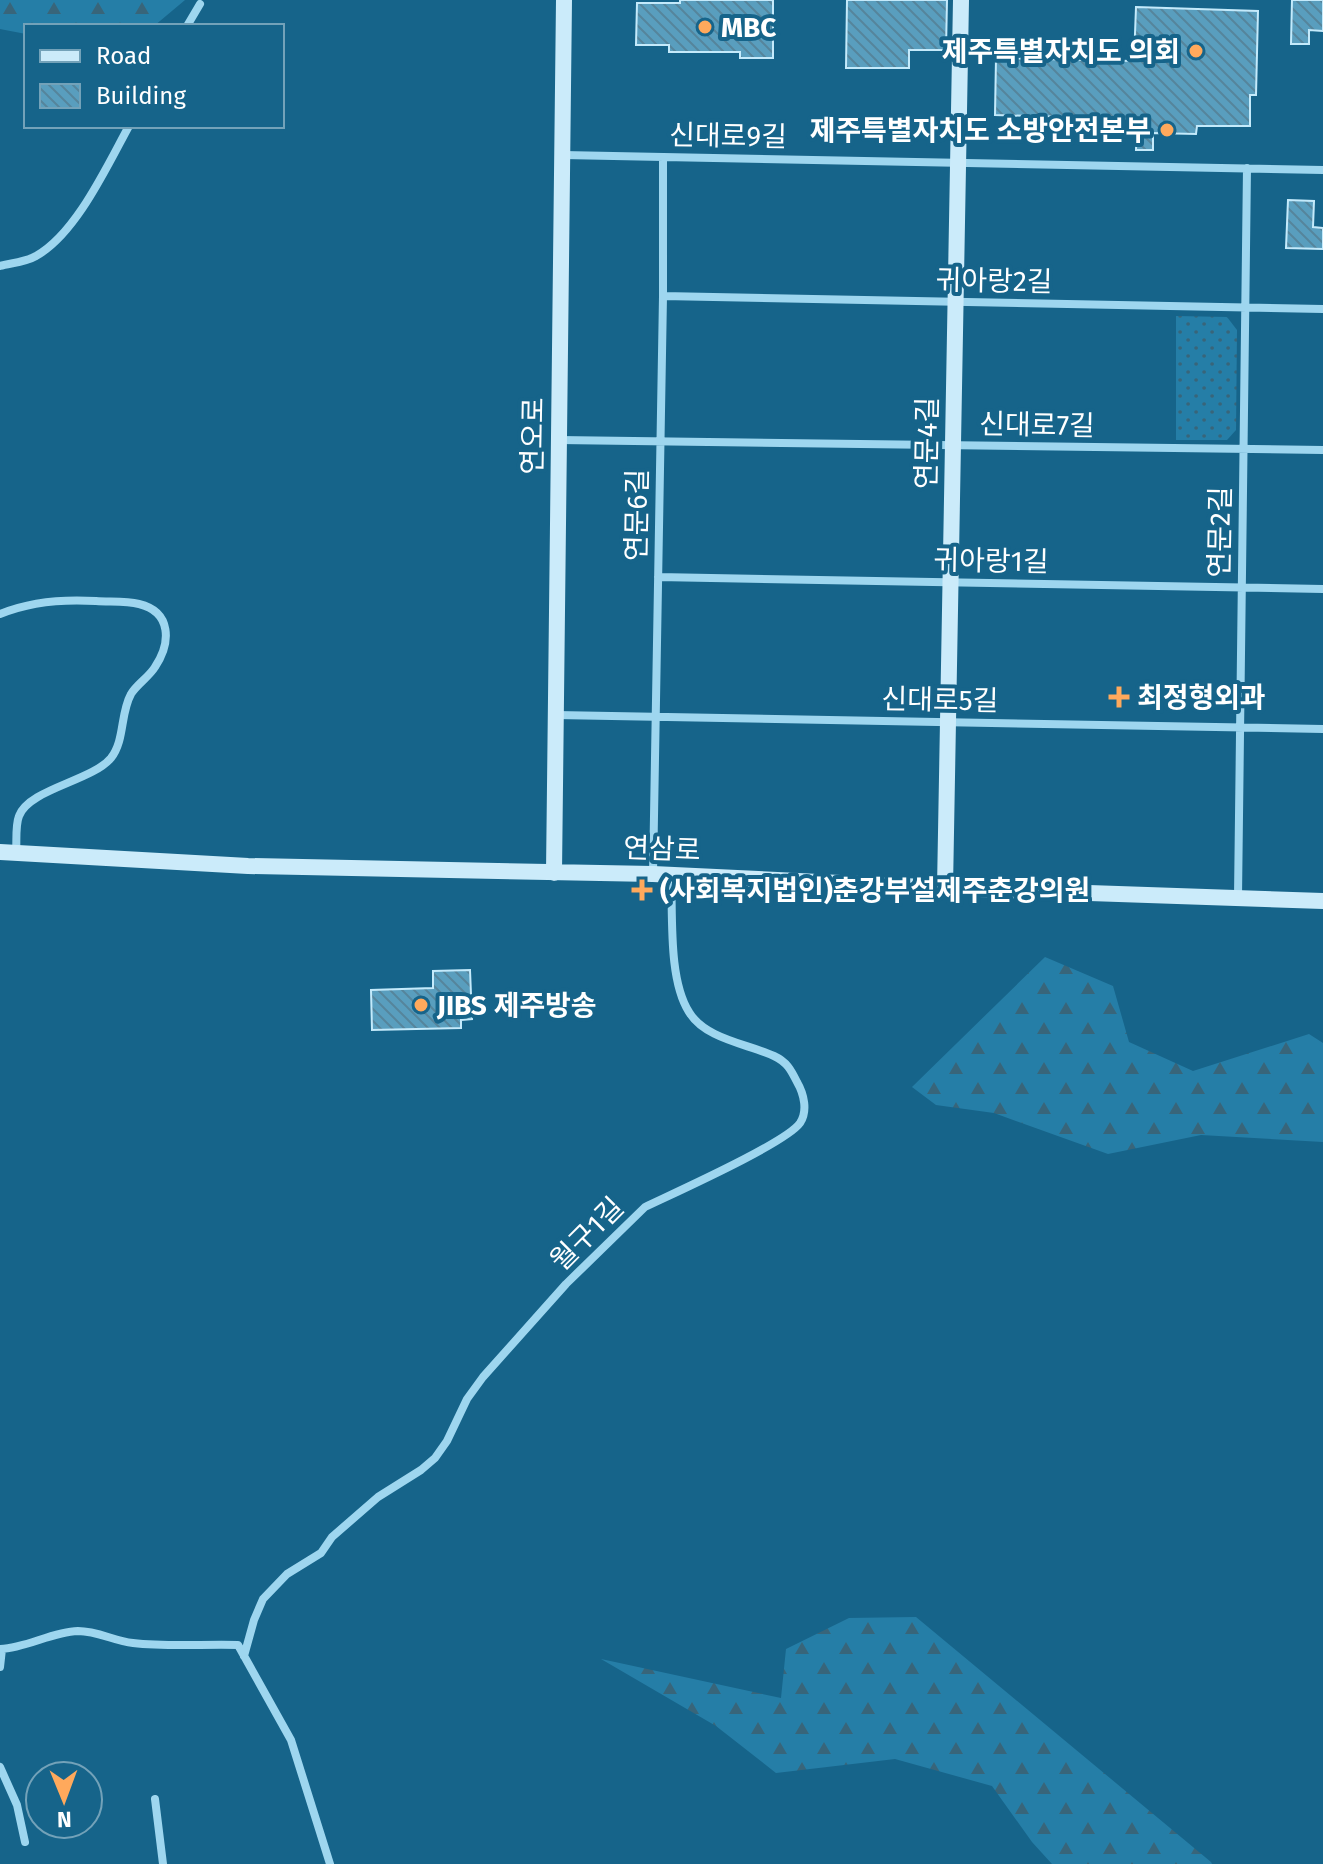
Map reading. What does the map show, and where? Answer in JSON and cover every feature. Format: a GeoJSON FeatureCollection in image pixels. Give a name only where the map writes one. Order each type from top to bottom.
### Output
{"type":"FeatureCollection","features":[{"type":"Feature","properties":{"kind":"street","name":"연오로"},"geometry":{"type":"LineString","coordinates":[[554,873],[564,0]]}},
{"type":"Feature","properties":{"kind":"street","name":"연문4길"},"geometry":{"type":"LineString","coordinates":[[945,888],[961,0]]}},
{"type":"Feature","properties":{"kind":"street"},"geometry":{"type":"LineString","coordinates":[[188,24],[200,4]]}},
{"type":"Feature","properties":{"kind":"street"},"geometry":{"type":"LineString","coordinates":[[0,266],[35,257],[60,238],[128,128]]}},
{"type":"Feature","properties":{"kind":"street","name":"신대로9길"},"geometry":{"type":"LineString","coordinates":[[563,155],[1323,170]]}},
{"type":"Feature","properties":{"kind":"street","name":"연문6길"},"geometry":{"type":"LineString","coordinates":[[653,874],[663,157]]}},
{"type":"Feature","properties":{"kind":"street","name":"연문2길"},"geometry":{"type":"LineString","coordinates":[[1238,897],[1247,168]]}},
{"type":"Feature","properties":{"kind":"street","name":"귀아랑2길"},"geometry":{"type":"LineString","coordinates":[[663,296],[1323,309]]}},
{"type":"Feature","properties":{"kind":"street","name":"신대로7길"},"geometry":{"type":"LineString","coordinates":[[559,440],[1323,450]]}},
{"type":"Feature","properties":{"kind":"street","name":"귀아랑1길"},"geometry":{"type":"LineString","coordinates":[[658,577],[1323,589]]}},
{"type":"Feature","properties":{"kind":"street"},"geometry":{"type":"LineString","coordinates":[[0,614],[23,605],[89,600],[138,604],[153,609],[168,635],[164,652],[126,705],[117,748],[109,761],[90,774],[31,803],[19,815],[8,852]]}},
{"type":"Feature","properties":{"kind":"street","name":"신대로5길"},"geometry":{"type":"LineString","coordinates":[[555,715],[1323,729]]}},
{"type":"Feature","properties":{"kind":"street","name":"연삼로"},"geometry":{"type":"LineString","coordinates":[[8,852],[248,866],[653,874],[1323,901]]}},
{"type":"Feature","properties":{"kind":"street","name":"월구1길"},"geometry":{"type":"LineString","coordinates":[[244,1656],[263,1599],[287,1574],[321,1553],[332,1537],[378,1497],[435,1458],[447,1441],[467,1399],[483,1377],[566,1284],[631,1219],[645,1207],[754,1152],[792,1130],[801,1121],[804,1106],[802,1090],[788,1065],[775,1056],[700,1025],[689,1013],[680,990],[675,961],[671,875]]}},
{"type":"Feature","properties":{"kind":"street"},"geometry":{"type":"LineString","coordinates":[[0,1667],[1,1649],[21,1646],[52,1634],[80,1631],[130,1643],[238,1645],[291,1740],[330,1864]]}},
{"type":"Feature","properties":{"kind":"street"},"geometry":{"type":"LineString","coordinates":[[0,1767],[17,1805],[25,1842]]}},
{"type":"Feature","properties":{"kind":"street"},"geometry":{"type":"LineString","coordinates":[[155,1799],[163,1864]]}},
{"type":"Feature","properties":{"kind":"green space"},"geometry":{"type":"Polygon","coordinates":[[[0,0],[185,0],[156,24],[24,24],[24,34],[0,29],[0,0]]]}},
{"type":"Feature","properties":{"kind":"green space"},"geometry":{"type":"Polygon","coordinates":[[[1176,316],[1227,317],[1237,330],[1236,430],[1227,440],[1176,440],[1176,316]]]}},
{"type":"Feature","properties":{"kind":"green space"},"geometry":{"type":"Polygon","coordinates":[[[1045,957],[1113,986],[1129,1042],[1193,1071],[1309,1034],[1323,1043],[1323,1142],[1201,1135],[1108,1154],[994,1113],[936,1105],[912,1087],[1045,957]]]}},
{"type":"Feature","properties":{"kind":"green space"},"geometry":{"type":"Polygon","coordinates":[[[916,1617],[1212,1864],[1052,1864],[1032,1842],[992,1786],[895,1759],[776,1773],[716,1726],[601,1659],[781,1698],[786,1649],[849,1618],[916,1617]]]}},
{"type":"Feature","properties":{"kind":"building","name":"MBC"},"geometry":{"type":"Polygon","coordinates":[[[680,0],[773,0],[773,58],[740,58],[740,52],[669,52],[669,45],[636,45],[637,3],[680,3],[680,0]]]}},
{"type":"Feature","properties":{"kind":"building"},"geometry":{"type":"Polygon","coordinates":[[[847,0],[947,0],[946,50],[909,50],[909,68],[846,68],[847,0]]]}},
{"type":"Feature","properties":{"kind":"building"},"geometry":{"type":"Polygon","coordinates":[[[1292,0],[1323,0],[1323,31],[1309,30],[1309,44],[1291,44],[1292,0]]]}},
{"type":"Feature","properties":{"kind":"building"},"geometry":{"type":"Polygon","coordinates":[[[1136,7],[1258,11],[1256,95],[1250,95],[1250,126],[1197,126],[1196,134],[1153,133],[1153,150],[1136,150],[1137,119],[995,115],[996,58],[1134,61],[1136,7]]]}},
{"type":"Feature","properties":{"kind":"building"},"geometry":{"type":"Polygon","coordinates":[[[1288,200],[1314,201],[1313,227],[1323,228],[1323,249],[1286,248],[1288,200]]]}},
{"type":"Feature","properties":{"kind":"building","name":"JIBS 제주방송"},"geometry":{"type":"Polygon","coordinates":[[[470,970],[472,1019],[461,1020],[461,1028],[372,1030],[371,990],[433,988],[433,971],[470,970]]]}},
{"type":"Feature","properties":{"kind":"place","name":"MBC"},"geometry":{"type":"Point","coordinates":[705,27]}},
{"type":"Feature","properties":{"kind":"place","name":"제주특별자치도 의회"},"geometry":{"type":"Point","coordinates":[1196,51]}},
{"type":"Feature","properties":{"kind":"place","name":"제주특별자치도 소방안전본부"},"geometry":{"type":"Point","coordinates":[1167,130]}},
{"type":"Feature","properties":{"kind":"place","name":"최정형외과"},"geometry":{"type":"Point","coordinates":[1119,697]}},
{"type":"Feature","properties":{"kind":"place","name":"(사회복지법인)춘강부설제주춘강의원"},"geometry":{"type":"Point","coordinates":[642,890]}},
{"type":"Feature","properties":{"kind":"place","name":"JIBS 제주방송"},"geometry":{"type":"Point","coordinates":[421,1005]}}]}
